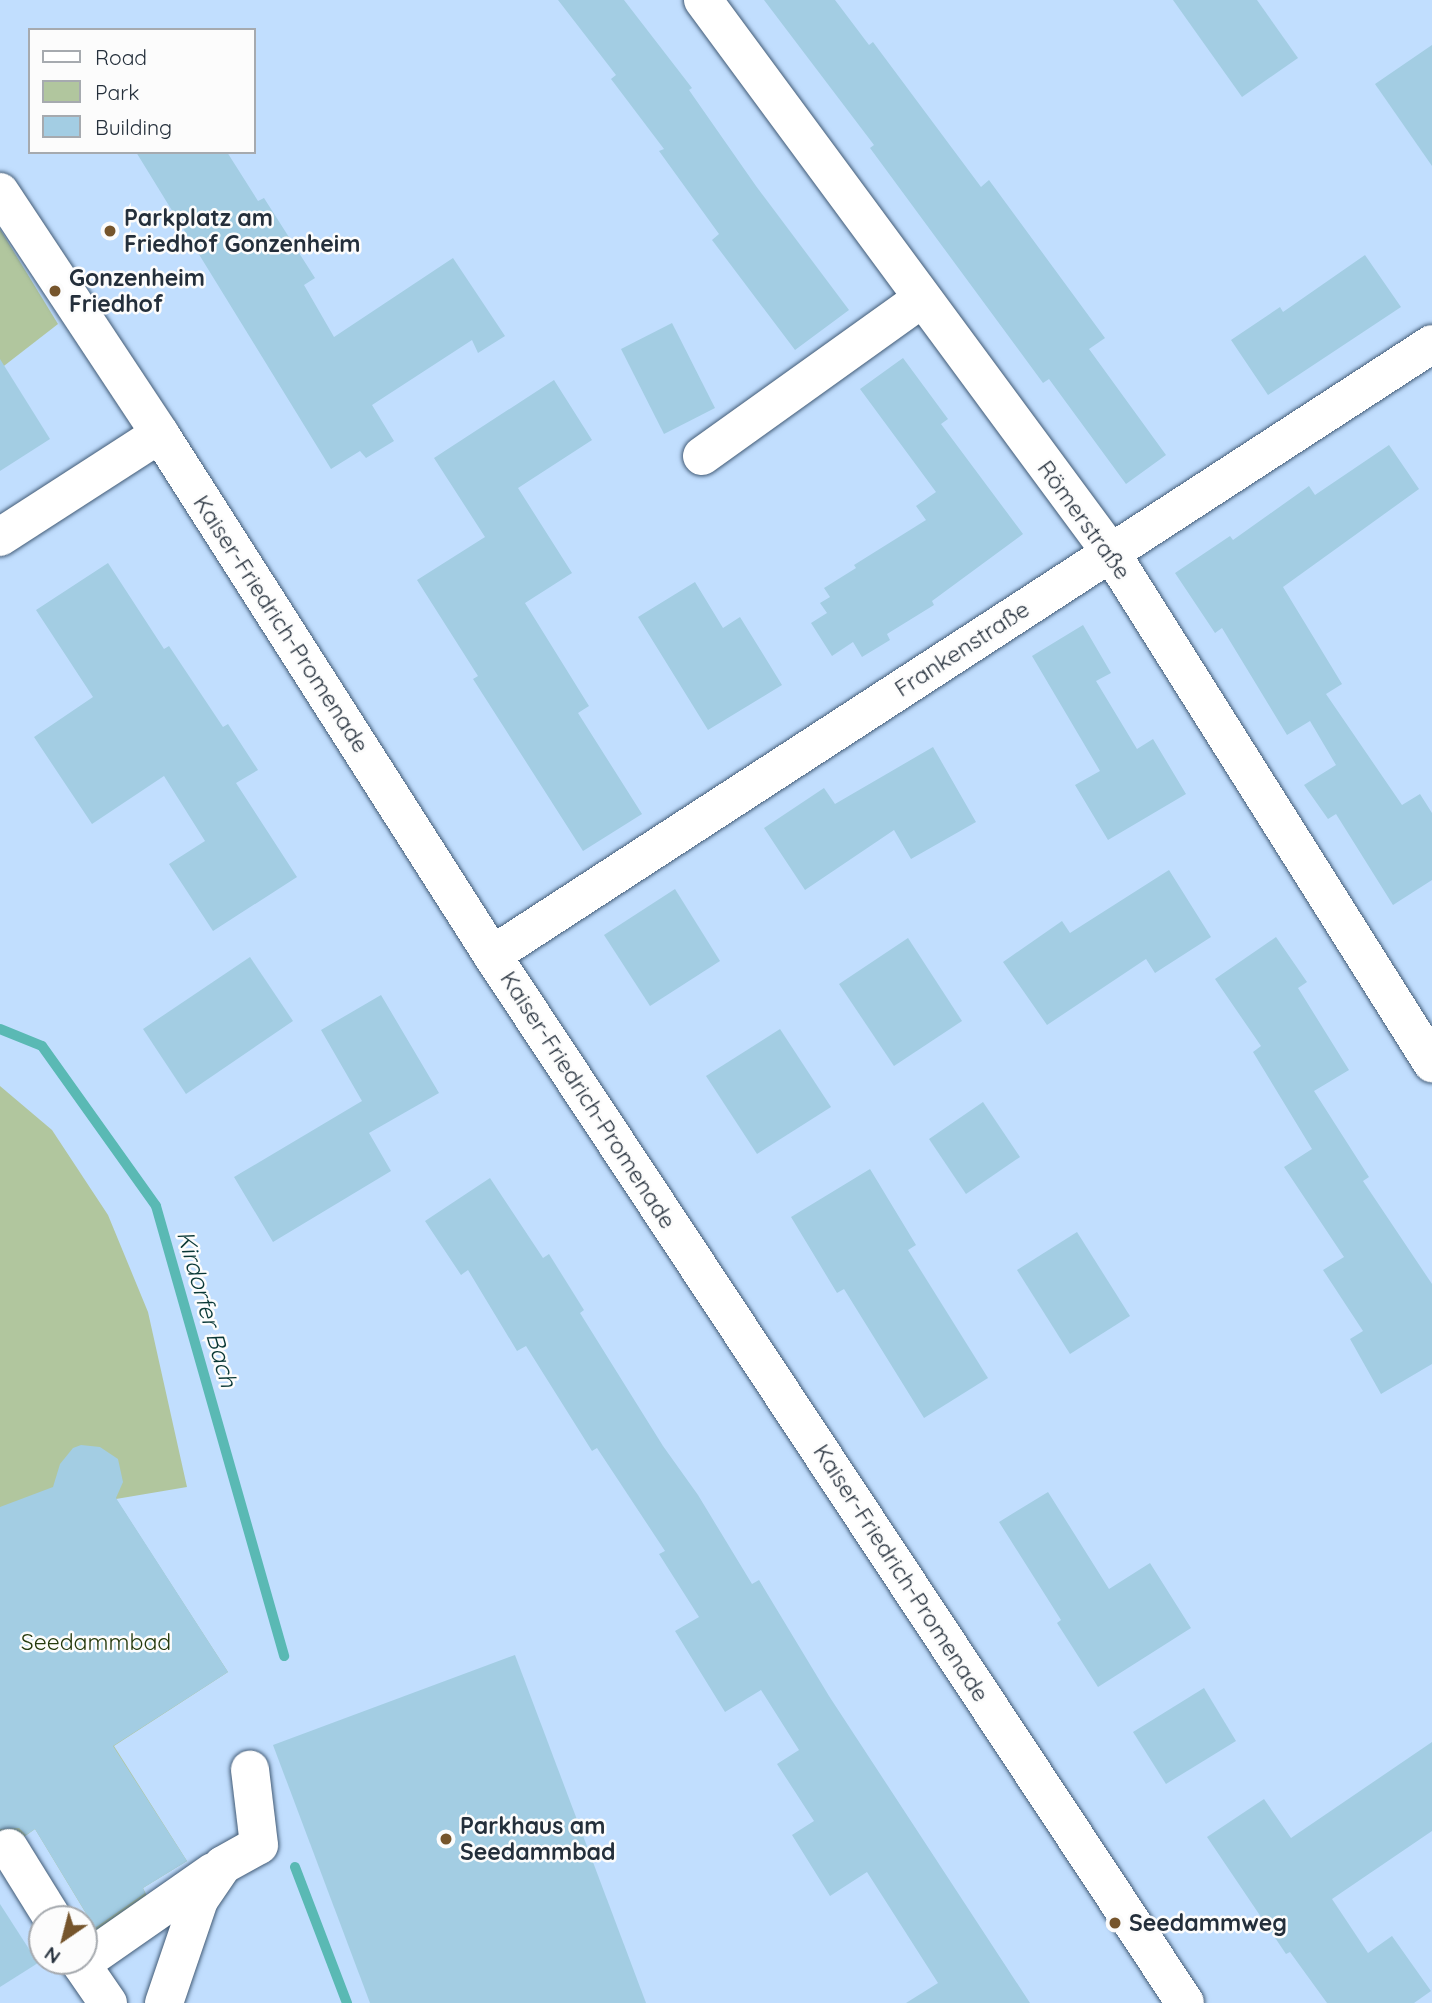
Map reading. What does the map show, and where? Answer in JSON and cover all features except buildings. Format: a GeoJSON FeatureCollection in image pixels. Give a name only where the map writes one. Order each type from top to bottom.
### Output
{"type":"FeatureCollection","features":[{"type":"Feature","properties":{"kind":"street","name":"Römerstraße"},"geometry":{"type":"LineString","coordinates":[[703,0],[1111,553],[1432,1063]]}},
{"type":"Feature","properties":{"kind":"street","name":"Kaiser-Friedrich-Promenade"},"geometry":{"type":"LineString","coordinates":[[0,192],[160,434],[492,955],[1185,2003]]}},
{"type":"Feature","properties":{"kind":"street"},"geometry":{"type":"LineString","coordinates":[[702,456],[921,299]]}},
{"type":"Feature","properties":{"kind":"street","name":"Frankenstraße"},"geometry":{"type":"LineString","coordinates":[[492,955],[1432,344]]}},
{"type":"Feature","properties":{"kind":"street"},"geometry":{"type":"LineString","coordinates":[[0,537],[160,434]]}},
{"type":"Feature","properties":{"kind":"street"},"geometry":{"type":"LineString","coordinates":[[98,1950],[223,1865],[259,1845],[250,1770]]}},
{"type":"Feature","properties":{"kind":"street"},"geometry":{"type":"LineString","coordinates":[[9,1847],[44,1905]]}},
{"type":"Feature","properties":{"kind":"street"},"geometry":{"type":"LineString","coordinates":[[164,2003],[199,1900],[223,1865]]}},
{"type":"Feature","properties":{"kind":"street"},"geometry":{"type":"LineString","coordinates":[[89,1975],[108,2003]]}},
{"type":"Feature","properties":{"kind":"green space"},"geometry":{"type":"Polygon","coordinates":[[[0,229],[58,324],[0,369],[0,229]]]}},
{"type":"Feature","properties":{"kind":"green space","name":"Seedammbad"},"geometry":{"type":"Polygon","coordinates":[[[0,1086],[52,1130],[108,1215],[148,1312],[187,1487],[116,1499],[228,1672],[114,1746],[187,1861],[143,1888],[150,1902],[99,1935],[98,1905],[81,1905],[35,1829],[0,1854],[0,1086]]]}},
{"type":"Feature","properties":{"kind":"waterway","name":"Kirdorfer Bach"},"geometry":{"type":"LineString","coordinates":[[0,1029],[42,1046],[156,1206],[284,1656]]}},
{"type":"Feature","properties":{"kind":"waterway","name":"Kirdorfer Bach"},"geometry":{"type":"LineString","coordinates":[[295,1867],[347,2003]]}},
{"type":"Feature","properties":{"kind":"place","name":"Parkplatz am Friedhof Gonzenheim"},"geometry":{"type":"Point","coordinates":[110,231]}},
{"type":"Feature","properties":{"kind":"place","name":"Gonzenheim Friedhof"},"geometry":{"type":"Point","coordinates":[55,291]}},
{"type":"Feature","properties":{"kind":"place","name":"Parkhaus am Seedammbad"},"geometry":{"type":"Point","coordinates":[446,1839]}},
{"type":"Feature","properties":{"kind":"place","name":"Seedammweg"},"geometry":{"type":"Point","coordinates":[1115,1923]}}]}
